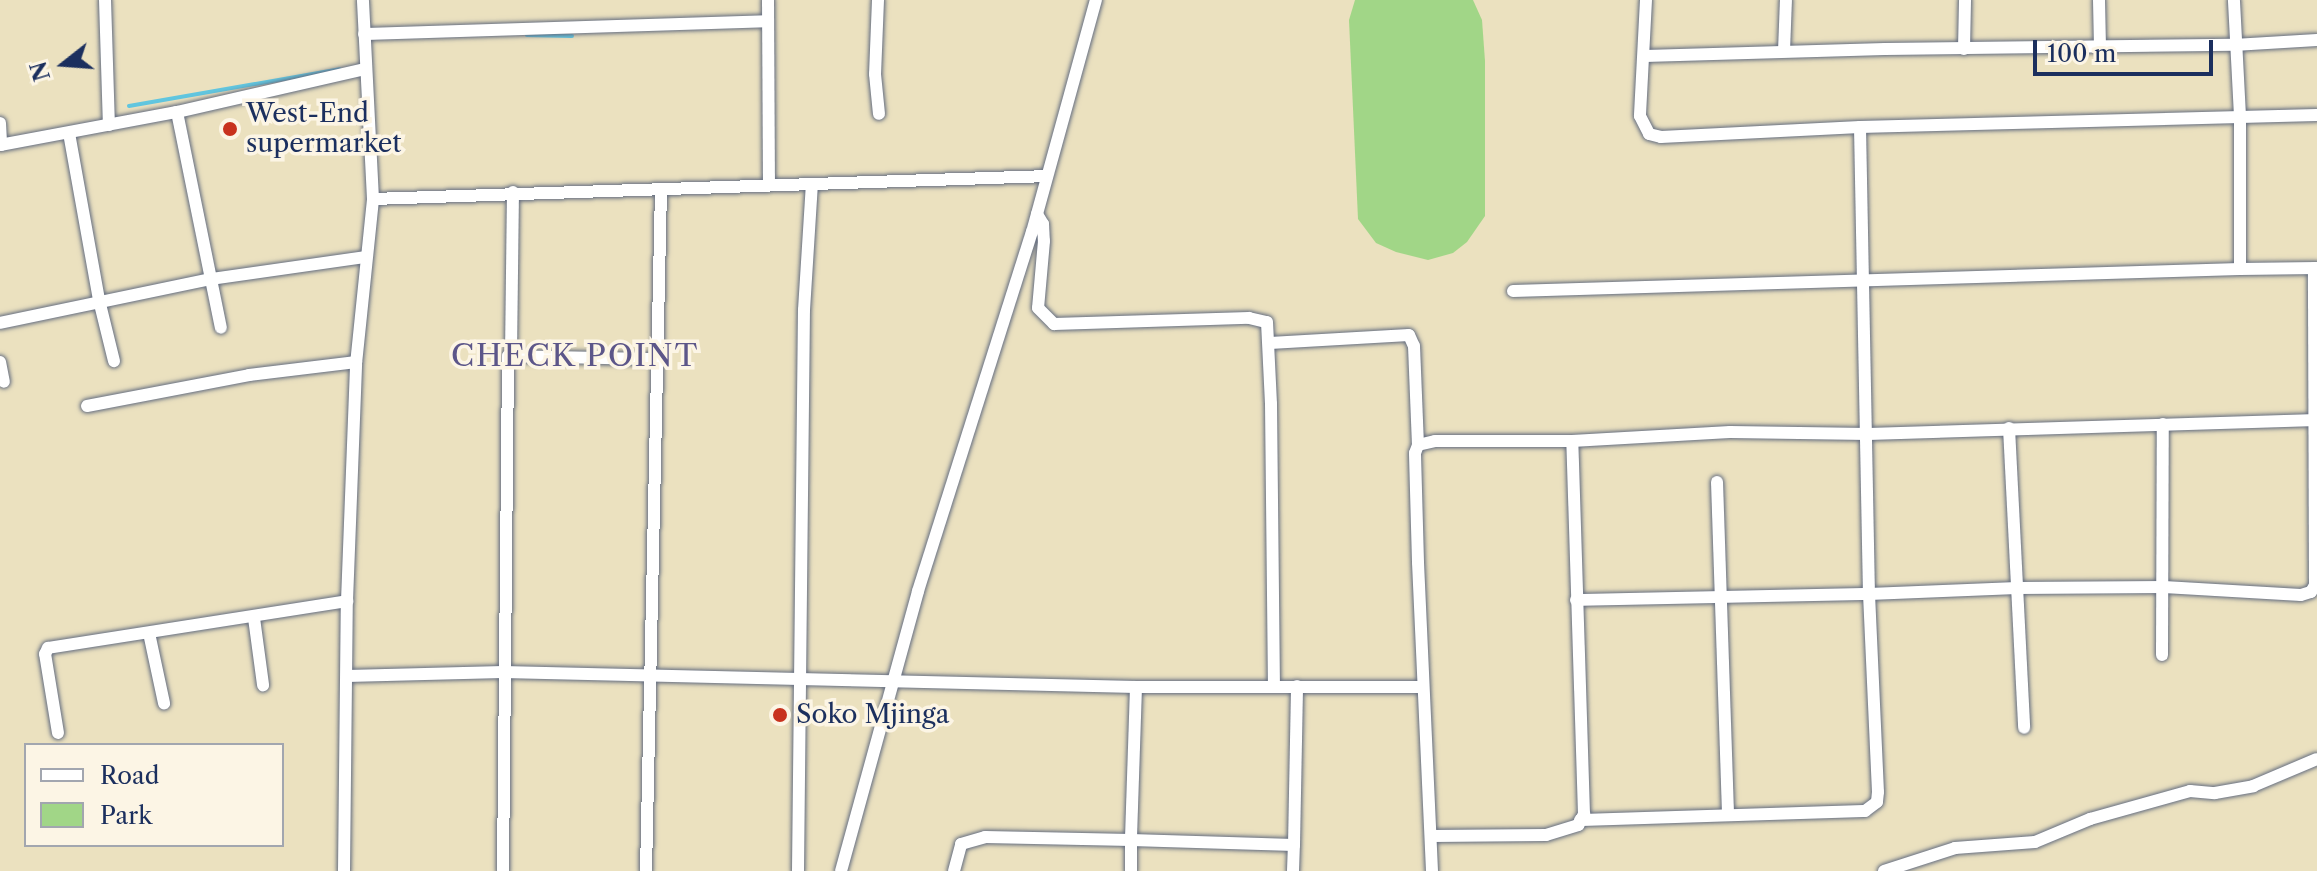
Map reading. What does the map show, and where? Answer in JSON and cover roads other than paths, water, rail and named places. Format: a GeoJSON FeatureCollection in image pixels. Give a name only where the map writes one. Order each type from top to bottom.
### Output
{"type":"FeatureCollection","features":[{"type":"Feature","properties":{"kind":"street"},"geometry":{"type":"LineString","coordinates":[[105,0],[109,125]]}},
{"type":"Feature","properties":{"kind":"street"},"geometry":{"type":"LineString","coordinates":[[344,871],[347,601],[356,362],[373,199],[363,0]]}},
{"type":"Feature","properties":{"kind":"street"},"geometry":{"type":"LineString","coordinates":[[768,0],[769,185]]}},
{"type":"Feature","properties":{"kind":"street"},"geometry":{"type":"LineString","coordinates":[[878,0],[875,74],[879,114]]}},
{"type":"Feature","properties":{"kind":"street"},"geometry":{"type":"LineString","coordinates":[[841,871],[892,681],[1037,214],[1096,0]]}},
{"type":"Feature","properties":{"kind":"street"},"geometry":{"type":"LineString","coordinates":[[1646,0],[1640,116],[1649,134],[1661,137],[1860,127],[2317,115]]}},
{"type":"Feature","properties":{"kind":"street"},"geometry":{"type":"LineString","coordinates":[[1784,51],[1786,0]]}},
{"type":"Feature","properties":{"kind":"street"},"geometry":{"type":"LineString","coordinates":[[1964,49],[1965,0]]}},
{"type":"Feature","properties":{"kind":"street"},"geometry":{"type":"LineString","coordinates":[[2099,0],[2100,47]]}},
{"type":"Feature","properties":{"kind":"street"},"geometry":{"type":"LineString","coordinates":[[2234,0],[2240,116],[2240,269]]}},
{"type":"Feature","properties":{"kind":"street"},"geometry":{"type":"LineString","coordinates":[[364,34],[768,21]]}},
{"type":"Feature","properties":{"kind":"street"},"geometry":{"type":"LineString","coordinates":[[1645,56],[1784,51],[2234,45],[2317,40]]}},
{"type":"Feature","properties":{"kind":"street"},"geometry":{"type":"LineString","coordinates":[[0,123],[1,145],[177,112],[365,69]]}},
{"type":"Feature","properties":{"kind":"street"},"geometry":{"type":"LineString","coordinates":[[177,112],[221,328]]}},
{"type":"Feature","properties":{"kind":"street"},"geometry":{"type":"LineString","coordinates":[[1580,820],[1865,811],[1877,802],[1869,594],[1860,127]]}},
{"type":"Feature","properties":{"kind":"street"},"geometry":{"type":"LineString","coordinates":[[69,133],[99,300],[114,361]]}},
{"type":"Feature","properties":{"kind":"street"},"geometry":{"type":"LineString","coordinates":[[373,199],[1047,176]]}},
{"type":"Feature","properties":{"kind":"street"},"geometry":{"type":"LineString","coordinates":[[798,871],[798,677],[806,244],[812,184]]}},
{"type":"Feature","properties":{"kind":"street"},"geometry":{"type":"LineString","coordinates":[[646,871],[661,190]]}},
{"type":"Feature","properties":{"kind":"street"},"geometry":{"type":"LineString","coordinates":[[503,871],[507,361],[511,354],[513,192]]}},
{"type":"Feature","properties":{"kind":"street"},"geometry":{"type":"LineString","coordinates":[[1037,214],[1043,224],[1044,241],[1038,308],[1054,324],[1249,318],[1267,322],[1270,343],[1274,686]]}},
{"type":"Feature","properties":{"kind":"street"},"geometry":{"type":"LineString","coordinates":[[0,323],[211,279],[365,257]]}},
{"type":"Feature","properties":{"kind":"street"},"geometry":{"type":"LineString","coordinates":[[1513,291],[1865,277],[2315,268],[2314,593],[2301,595],[2164,587],[2017,588],[1722,599],[1576,600]]}},
{"type":"Feature","properties":{"kind":"street"},"geometry":{"type":"LineString","coordinates":[[1270,343],[1409,335],[1414,346],[1423,687],[1432,871]]}},
{"type":"Feature","properties":{"kind":"street"},"geometry":{"type":"LineString","coordinates":[[511,354],[655,359]]}},
{"type":"Feature","properties":{"kind":"street"},"geometry":{"type":"LineString","coordinates":[[0,362],[4,382]]}},
{"type":"Feature","properties":{"kind":"street"},"geometry":{"type":"LineString","coordinates":[[87,406],[262,372],[356,362]]}},
{"type":"Feature","properties":{"kind":"street"},"geometry":{"type":"LineString","coordinates":[[1418,445],[1435,441],[1572,441],[1730,432],[1868,434],[2315,420]]}},
{"type":"Feature","properties":{"kind":"street"},"geometry":{"type":"LineString","coordinates":[[2162,655],[2163,424]]}},
{"type":"Feature","properties":{"kind":"street"},"geometry":{"type":"LineString","coordinates":[[2009,428],[2024,728]]}},
{"type":"Feature","properties":{"kind":"street"},"geometry":{"type":"LineString","coordinates":[[1432,836],[1546,835],[1572,828],[1584,814],[1572,441]]}},
{"type":"Feature","properties":{"kind":"street"},"geometry":{"type":"LineString","coordinates":[[1717,482],[1728,815]]}},
{"type":"Feature","properties":{"kind":"street"},"geometry":{"type":"LineString","coordinates":[[58,733],[45,654],[48,648],[347,601]]}},
{"type":"Feature","properties":{"kind":"street"},"geometry":{"type":"LineString","coordinates":[[254,618],[263,685]]}},
{"type":"Feature","properties":{"kind":"street"},"geometry":{"type":"LineString","coordinates":[[149,633],[164,703]]}},
{"type":"Feature","properties":{"kind":"street"},"geometry":{"type":"LineString","coordinates":[[347,676],[503,672],[1136,687],[1423,687]]}},
{"type":"Feature","properties":{"kind":"street"},"geometry":{"type":"LineString","coordinates":[[1293,871],[1297,686]]}},
{"type":"Feature","properties":{"kind":"street"},"geometry":{"type":"LineString","coordinates":[[1131,871],[1136,687]]}},
{"type":"Feature","properties":{"kind":"street"},"geometry":{"type":"LineString","coordinates":[[1884,871],[1955,848],[2035,842],[2090,819],[2190,791],[2215,793],[2253,786],[2317,759]]}},
{"type":"Feature","properties":{"kind":"street"},"geometry":{"type":"LineString","coordinates":[[954,871],[961,844],[972,839],[1294,845]]}},
{"type":"Feature","properties":{"kind":"waterway"},"geometry":{"type":"LineString","coordinates":[[527,35],[572,36]]}},
{"type":"Feature","properties":{"kind":"waterway"},"geometry":{"type":"LineString","coordinates":[[129,106],[340,69]]}},
{"type":"Feature","properties":{"kind":"place","name":"West-End supermarket"},"geometry":{"type":"Point","coordinates":[230,129]}},
{"type":"Feature","properties":{"kind":"place","name":"Soko Mjinga"},"geometry":{"type":"Point","coordinates":[780,715]}},
{"type":"Feature","properties":{"kind":"district","name":"CHECK POINT"},"geometry":{"type":"Point","coordinates":[575,356]}}]}
